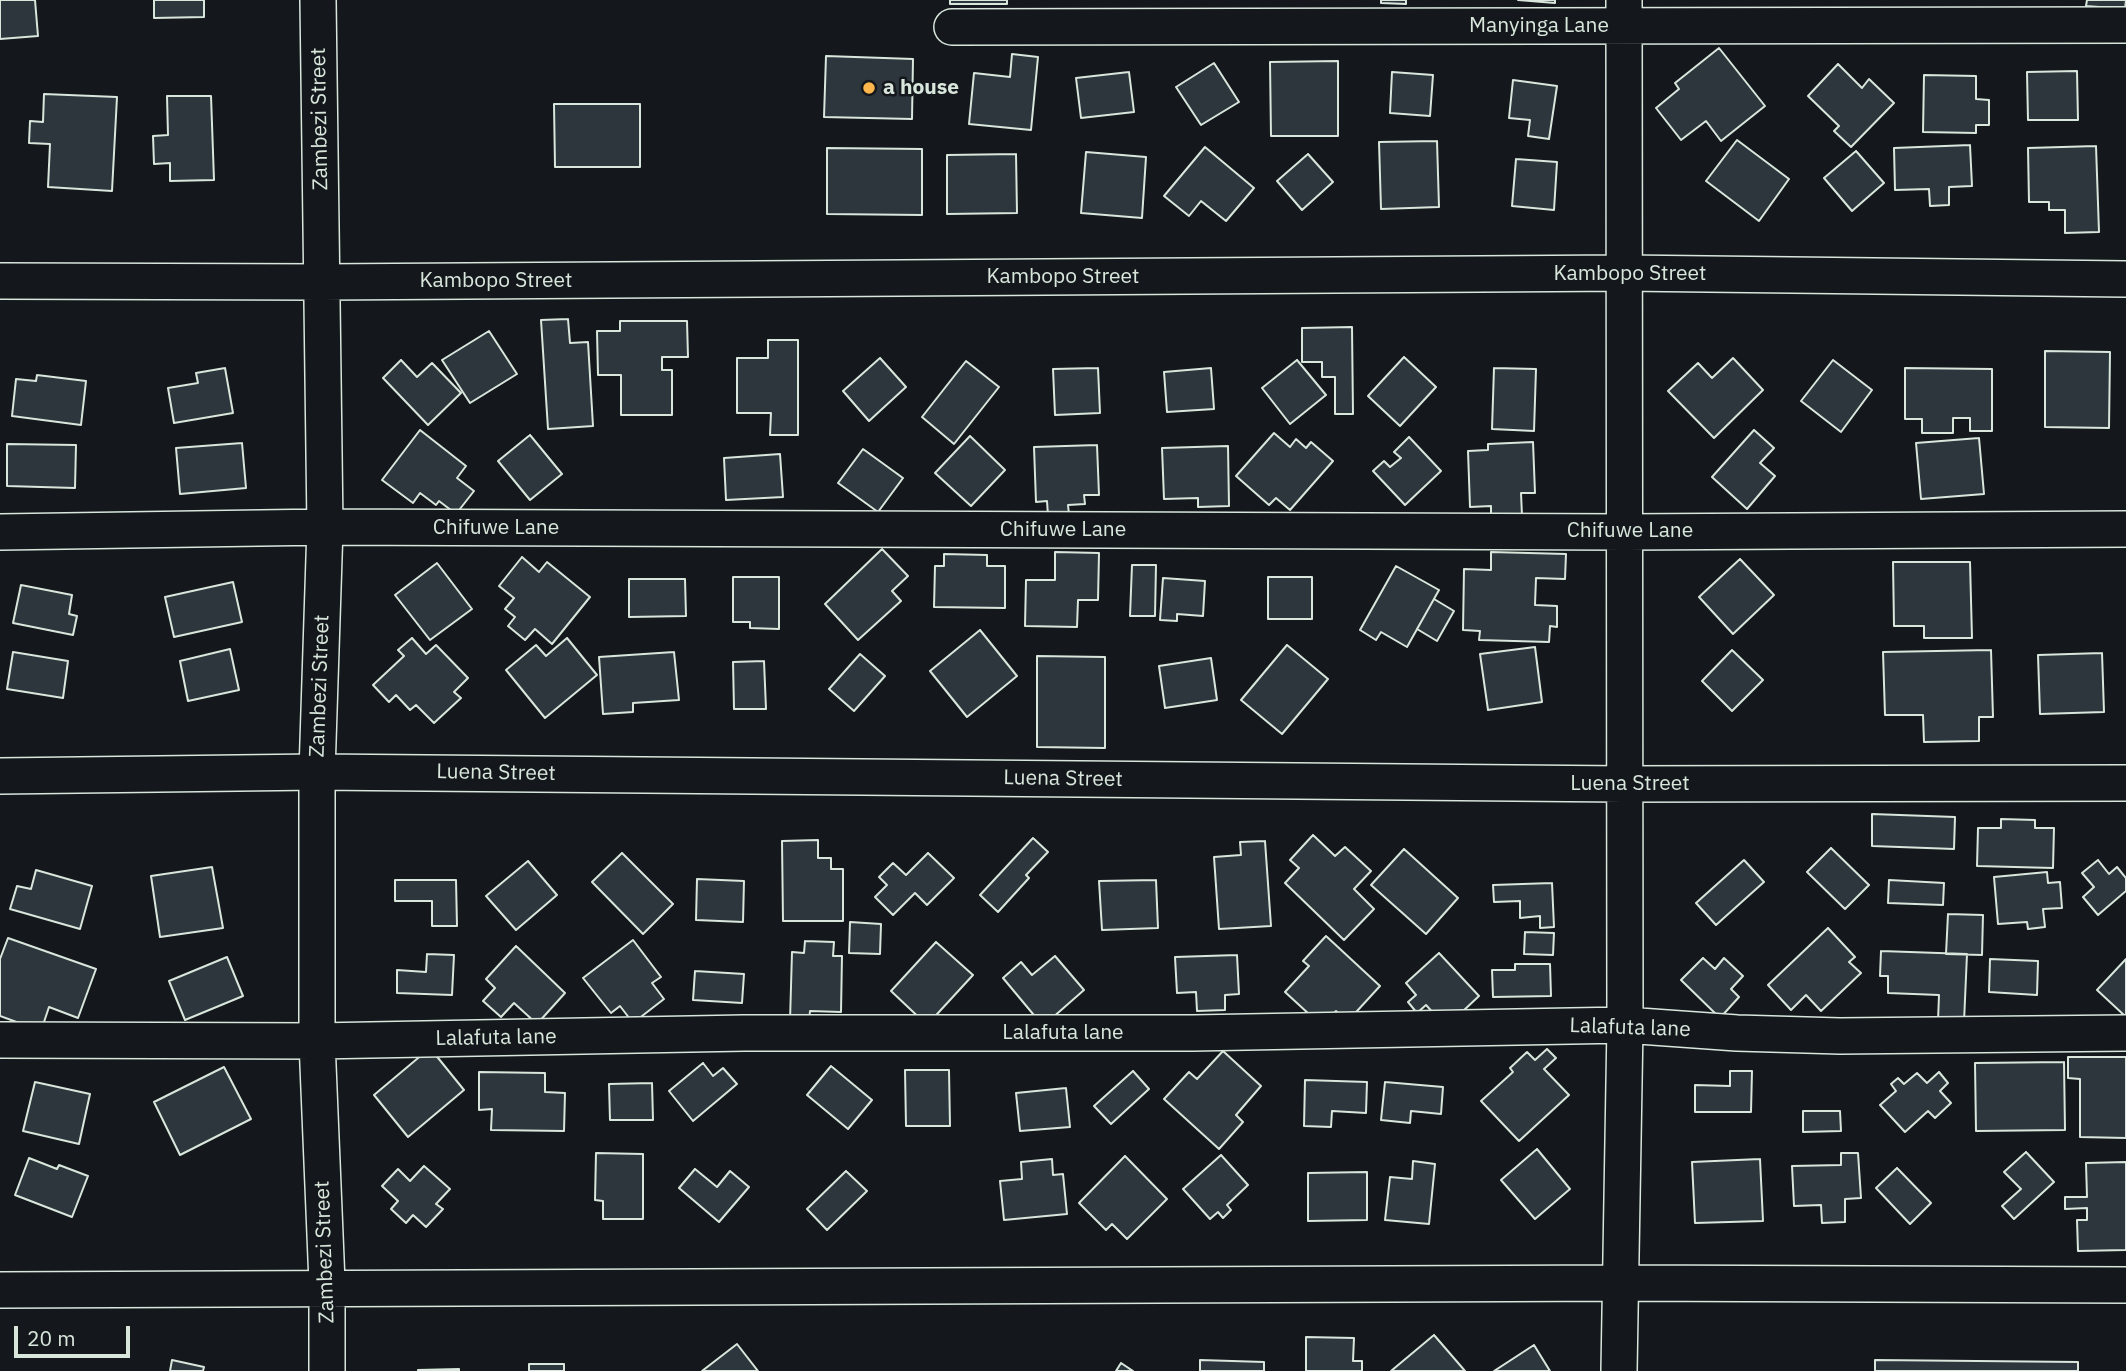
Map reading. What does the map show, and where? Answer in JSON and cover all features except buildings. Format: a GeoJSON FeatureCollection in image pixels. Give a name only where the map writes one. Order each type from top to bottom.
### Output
{"type":"FeatureCollection","features":[{"type":"Feature","properties":{"kind":"street","name":"Zambezi Street"},"geometry":{"type":"LineString","coordinates":[[318,0],[325,527],[317,772],[317,1041],[327,1289],[327,1371]]}},
{"type":"Feature","properties":{"kind":"street","name":"Manyinga Lane"},"geometry":{"type":"LineString","coordinates":[[952,27],[1625,13],[2126,25]]}},
{"type":"Feature","properties":{"kind":"street"},"geometry":{"type":"LineString","coordinates":[[1619,1371],[1625,1025],[1625,13]]}},
{"type":"Feature","properties":{"kind":"street","name":"Kambopo Street"},"geometry":{"type":"LineString","coordinates":[[0,281],[323,282],[1624,273],[2126,279]]}},
{"type":"Feature","properties":{"kind":"street","name":"Chifuwe Lane"},"geometry":{"type":"LineString","coordinates":[[0,532],[325,527],[1625,532],[2126,529]]}},
{"type":"Feature","properties":{"kind":"street","name":"Luena Street"},"geometry":{"type":"LineString","coordinates":[[0,776],[317,772],[1623,784],[2126,783]]}},
{"type":"Feature","properties":{"kind":"street","name":"Lalafuta lane"},"geometry":{"type":"LineString","coordinates":[[0,1040],[317,1041],[744,1033],[1193,1033],[1625,1025],[1737,1033],[1840,1036],[2126,1033]]}},
{"type":"Feature","properties":{"kind":"street"},"geometry":{"type":"LineString","coordinates":[[0,1290],[1622,1283],[2126,1285]]}},
{"type":"Feature","properties":{"kind":"place","name":"a house"},"geometry":{"type":"Point","coordinates":[869,88]}}]}
